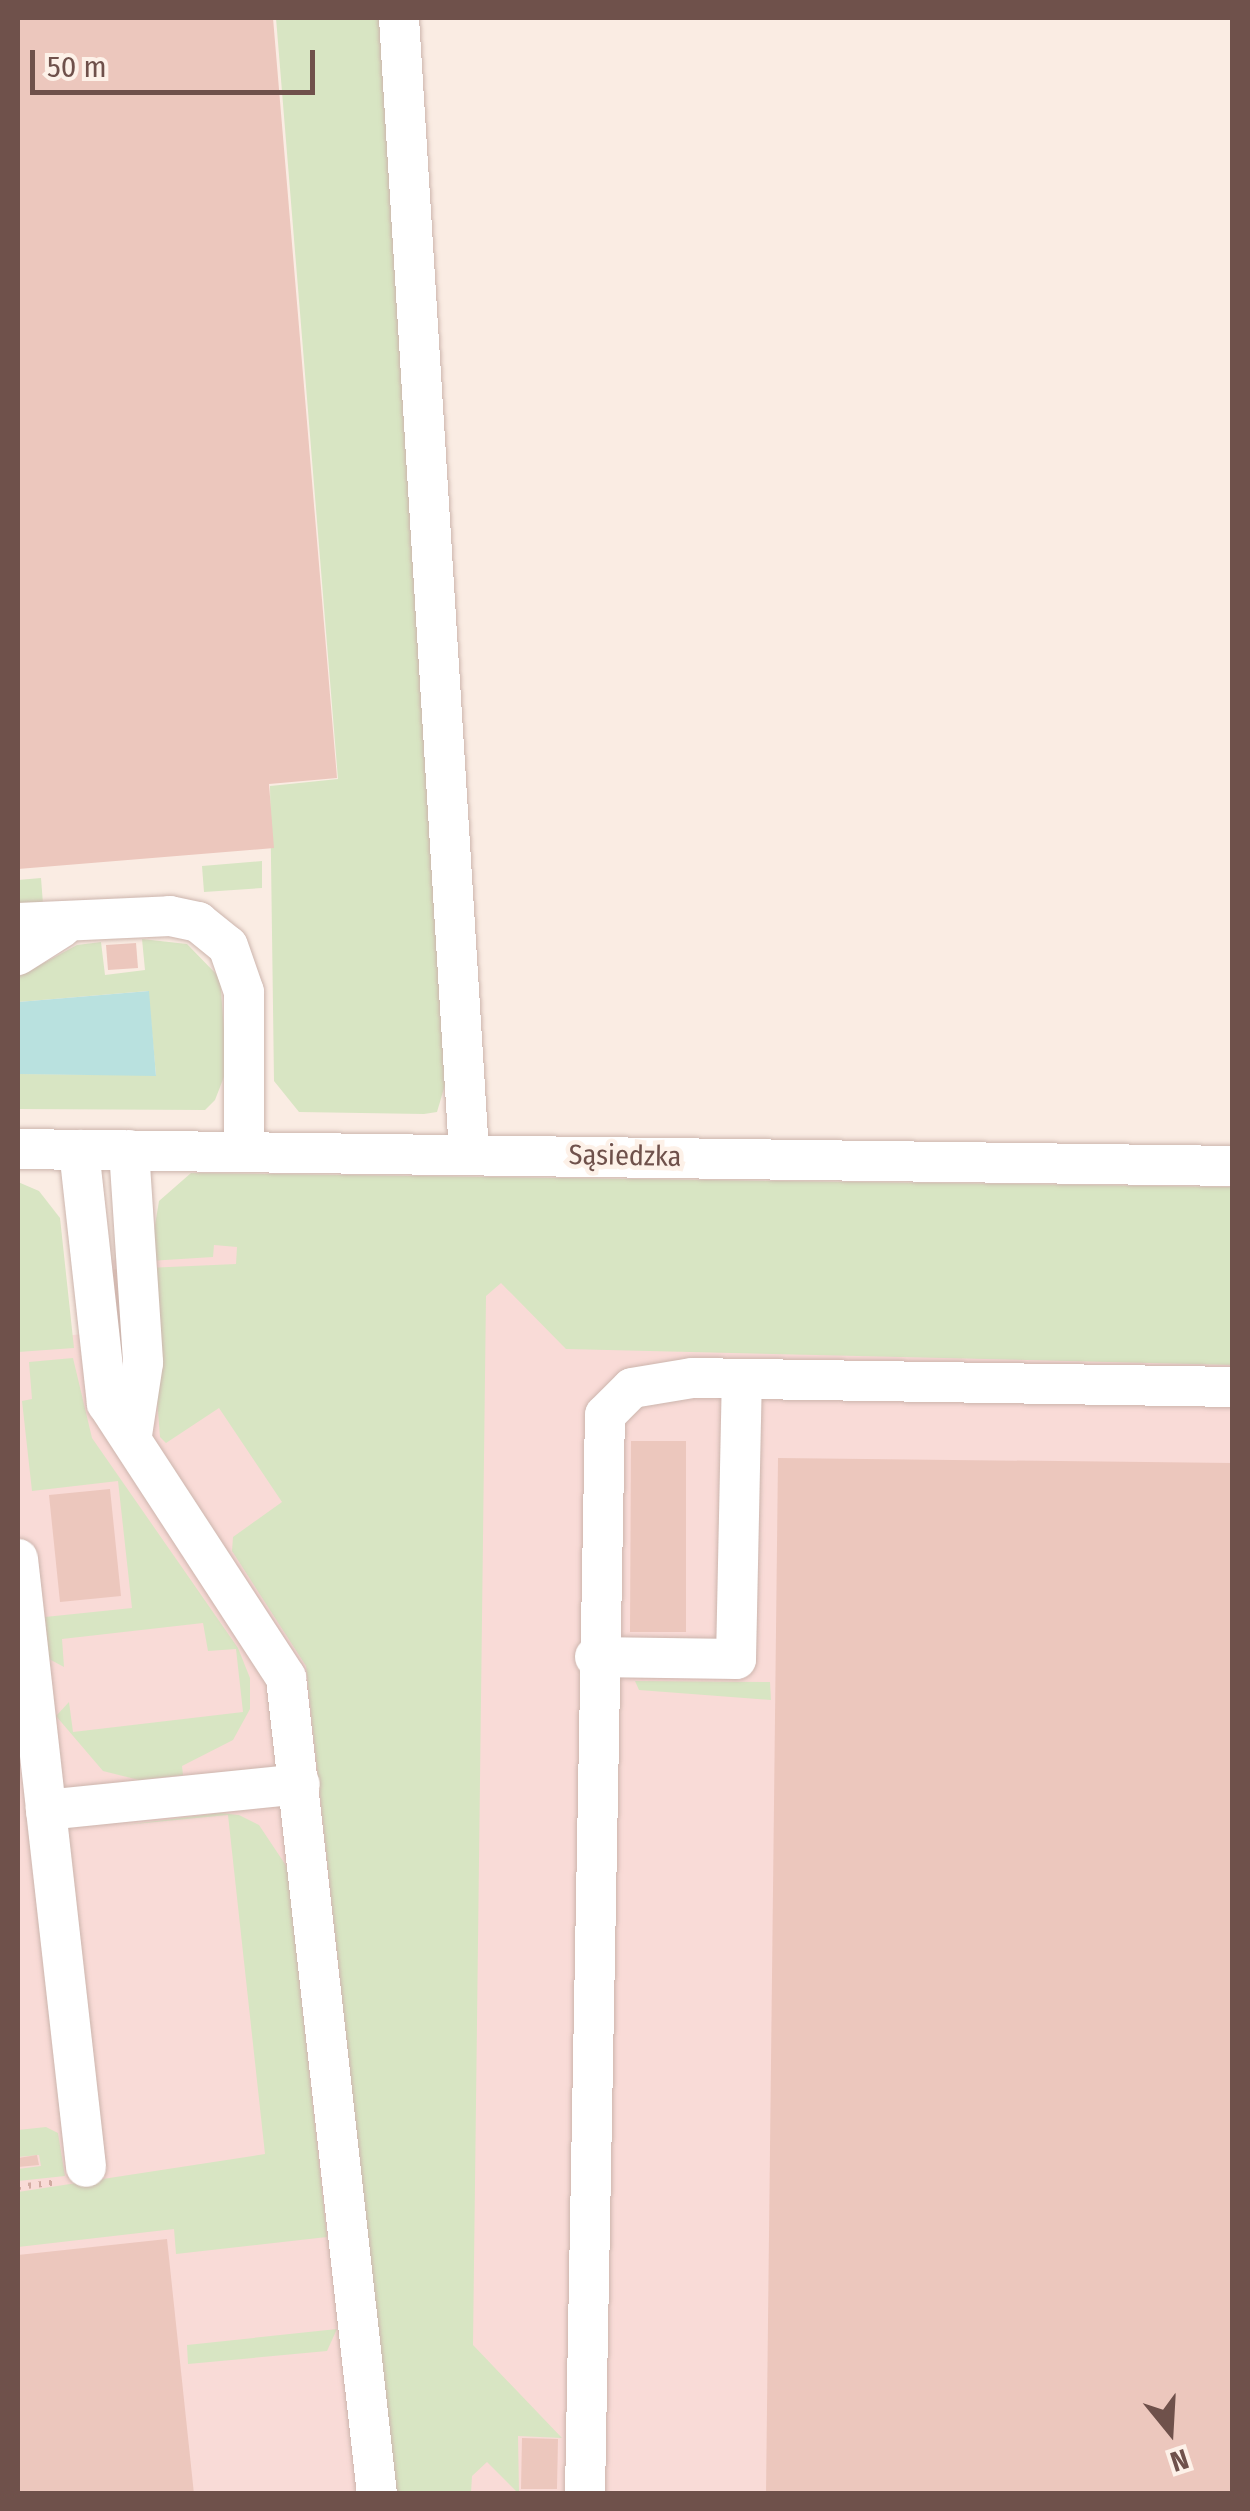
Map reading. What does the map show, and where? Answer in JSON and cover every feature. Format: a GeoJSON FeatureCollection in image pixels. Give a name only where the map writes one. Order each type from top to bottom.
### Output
{"type":"FeatureCollection","features":[{"type":"Feature","properties":{"kind":"street"},"geometry":{"type":"LineString","coordinates":[[399,18],[469,1154]]}},
{"type":"Feature","properties":{"kind":"street"},"geometry":{"type":"LineString","coordinates":[[18,923],[62,927],[170,916],[198,922],[228,946],[244,992],[244,1149]]}},
{"type":"Feature","properties":{"kind":"street"},"geometry":{"type":"LineString","coordinates":[[18,956],[62,927]]}},
{"type":"Feature","properties":{"kind":"street","name":"Sąsiedzka"},"geometry":{"type":"LineString","coordinates":[[18,1149],[244,1149],[1232,1166]]}},
{"type":"Feature","properties":{"kind":"street"},"geometry":{"type":"LineString","coordinates":[[79,1150],[103,1390],[283,1667],[300,1784],[377,2494]]}},
{"type":"Feature","properties":{"kind":"street"},"geometry":{"type":"LineString","coordinates":[[129,1150],[143,1363],[132,1435]]}},
{"type":"Feature","properties":{"kind":"street"},"geometry":{"type":"LineString","coordinates":[[595,1658],[736,1659],[742,1378]]}},
{"type":"Feature","properties":{"kind":"street"},"geometry":{"type":"LineString","coordinates":[[585,2494],[595,1658],[605,1415],[632,1388],[654,1382],[742,1378],[1232,1387]]}},
{"type":"Feature","properties":{"kind":"street"},"geometry":{"type":"LineString","coordinates":[[18,1559],[86,2167]]}},
{"type":"Feature","properties":{"kind":"street"},"geometry":{"type":"LineString","coordinates":[[46,1810],[300,1784]]}},
{"type":"Feature","properties":{"kind":"shaded area"},"geometry":{"type":"Polygon","coordinates":[[[192,1184],[1232,1215],[1232,2493],[18,2493],[18,1193],[72,1335],[105,1333],[99,1261],[148,1257],[192,1184]]]}},
{"type":"Feature","properties":{"kind":"green space"},"geometry":{"type":"Polygon","coordinates":[[[276,18],[387,18],[447,1078],[437,1112],[424,1114],[299,1112],[274,1081],[270,786],[338,779],[276,18]]]}},
{"type":"Feature","properties":{"kind":"green space"},"geometry":{"type":"Polygon","coordinates":[[[262,861],[262,888],[204,892],[202,866],[262,861]]]}},
{"type":"Feature","properties":{"kind":"green space"},"geometry":{"type":"Polygon","coordinates":[[[41,878],[43,904],[18,908],[18,880],[41,878]]]}},
{"type":"Feature","properties":{"kind":"green space"},"geometry":{"type":"Polygon","coordinates":[[[142,939],[187,944],[220,978],[227,1069],[215,1100],[205,1110],[18,1109],[18,1074],[156,1075],[148,991],[18,1002],[18,977],[77,945],[101,942],[105,975],[145,970],[142,939]]]}},
{"type":"Feature","properties":{"kind":"green space"},"geometry":{"type":"Polygon","coordinates":[[[191,1173],[1232,1187],[1232,1365],[566,1349],[501,1283],[486,1296],[473,2345],[562,2438],[518,2436],[519,2492],[540,2493],[518,2493],[487,2462],[472,2476],[471,2493],[396,2493],[306,1666],[232,1551],[233,1537],[282,1502],[219,1408],[166,1443],[160,1437],[147,1268],[236,1264],[237,1247],[214,1245],[213,1257],[149,1261],[159,1201],[191,1173]]]}},
{"type":"Feature","properties":{"kind":"green space"},"geometry":{"type":"Polygon","coordinates":[[[18,1182],[39,1191],[60,1218],[74,1348],[18,1352],[18,1182]]]}},
{"type":"Feature","properties":{"kind":"green space"},"geometry":{"type":"Polygon","coordinates":[[[73,1358],[92,1438],[238,1648],[250,1678],[250,1709],[233,1740],[182,1766],[183,1775],[139,1780],[103,1771],[56,1716],[69,1702],[73,1732],[243,1712],[236,1649],[208,1651],[203,1623],[62,1639],[64,1667],[49,1659],[45,1617],[132,1608],[118,1481],[32,1491],[22,1401],[32,1399],[29,1362],[73,1358]]]}},
{"type":"Feature","properties":{"kind":"green space"},"geometry":{"type":"Polygon","coordinates":[[[635,1681],[770,1682],[771,1700],[639,1690],[635,1681]]]}},
{"type":"Feature","properties":{"kind":"green space"},"geometry":{"type":"Polygon","coordinates":[[[220,1813],[239,1815],[259,1825],[287,1867],[327,2237],[176,2254],[174,2229],[18,2247],[18,2192],[265,2154],[228,1815],[124,1825],[220,1813]]]}},
{"type":"Feature","properties":{"kind":"green space"},"geometry":{"type":"Polygon","coordinates":[[[46,2127],[58,2133],[65,2176],[18,2181],[18,2169],[41,2166],[39,2155],[18,2157],[18,2130],[46,2127]]]}},
{"type":"Feature","properties":{"kind":"green space"},"geometry":{"type":"Polygon","coordinates":[[[337,2329],[327,2351],[188,2364],[187,2345],[337,2329]]]}},
{"type":"Feature","properties":{"kind":"water"},"geometry":{"type":"Polygon","coordinates":[[[149,991],[156,1076],[18,1074],[18,1002],[149,991]]]}},
{"type":"Feature","properties":{"kind":"building"},"geometry":{"type":"Polygon","coordinates":[[[18,18],[273,18],[337,778],[269,784],[274,848],[18,869],[18,18]]]}},
{"type":"Feature","properties":{"kind":"building"},"geometry":{"type":"Polygon","coordinates":[[[136,943],[138,968],[108,970],[106,945],[136,943]]]}},
{"type":"Feature","properties":{"kind":"building"},"geometry":{"type":"Polygon","coordinates":[[[121,1269],[125,1321],[108,1323],[104,1270],[121,1269]]]}},
{"type":"Feature","properties":{"kind":"building"},"geometry":{"type":"Polygon","coordinates":[[[631,1441],[686,1441],[686,1632],[630,1632],[631,1441]]]}},
{"type":"Feature","properties":{"kind":"building"},"geometry":{"type":"Polygon","coordinates":[[[778,1458],[1232,1463],[1232,2494],[766,2494],[778,1458]]]}},
{"type":"Feature","properties":{"kind":"building"},"geometry":{"type":"Polygon","coordinates":[[[110,1489],[121,1596],[60,1602],[49,1495],[110,1489]]]}},
{"type":"Feature","properties":{"kind":"building"},"geometry":{"type":"Polygon","coordinates":[[[37,2155],[39,2165],[18,2167],[18,2158],[37,2155]]]}},
{"type":"Feature","properties":{"kind":"building"},"geometry":{"type":"Polygon","coordinates":[[[167,2239],[194,2494],[18,2494],[18,2255],[167,2239]]]}},
{"type":"Feature","properties":{"kind":"building"},"geometry":{"type":"Polygon","coordinates":[[[522,2438],[558,2439],[557,2489],[521,2489],[522,2438]]]}}]}
